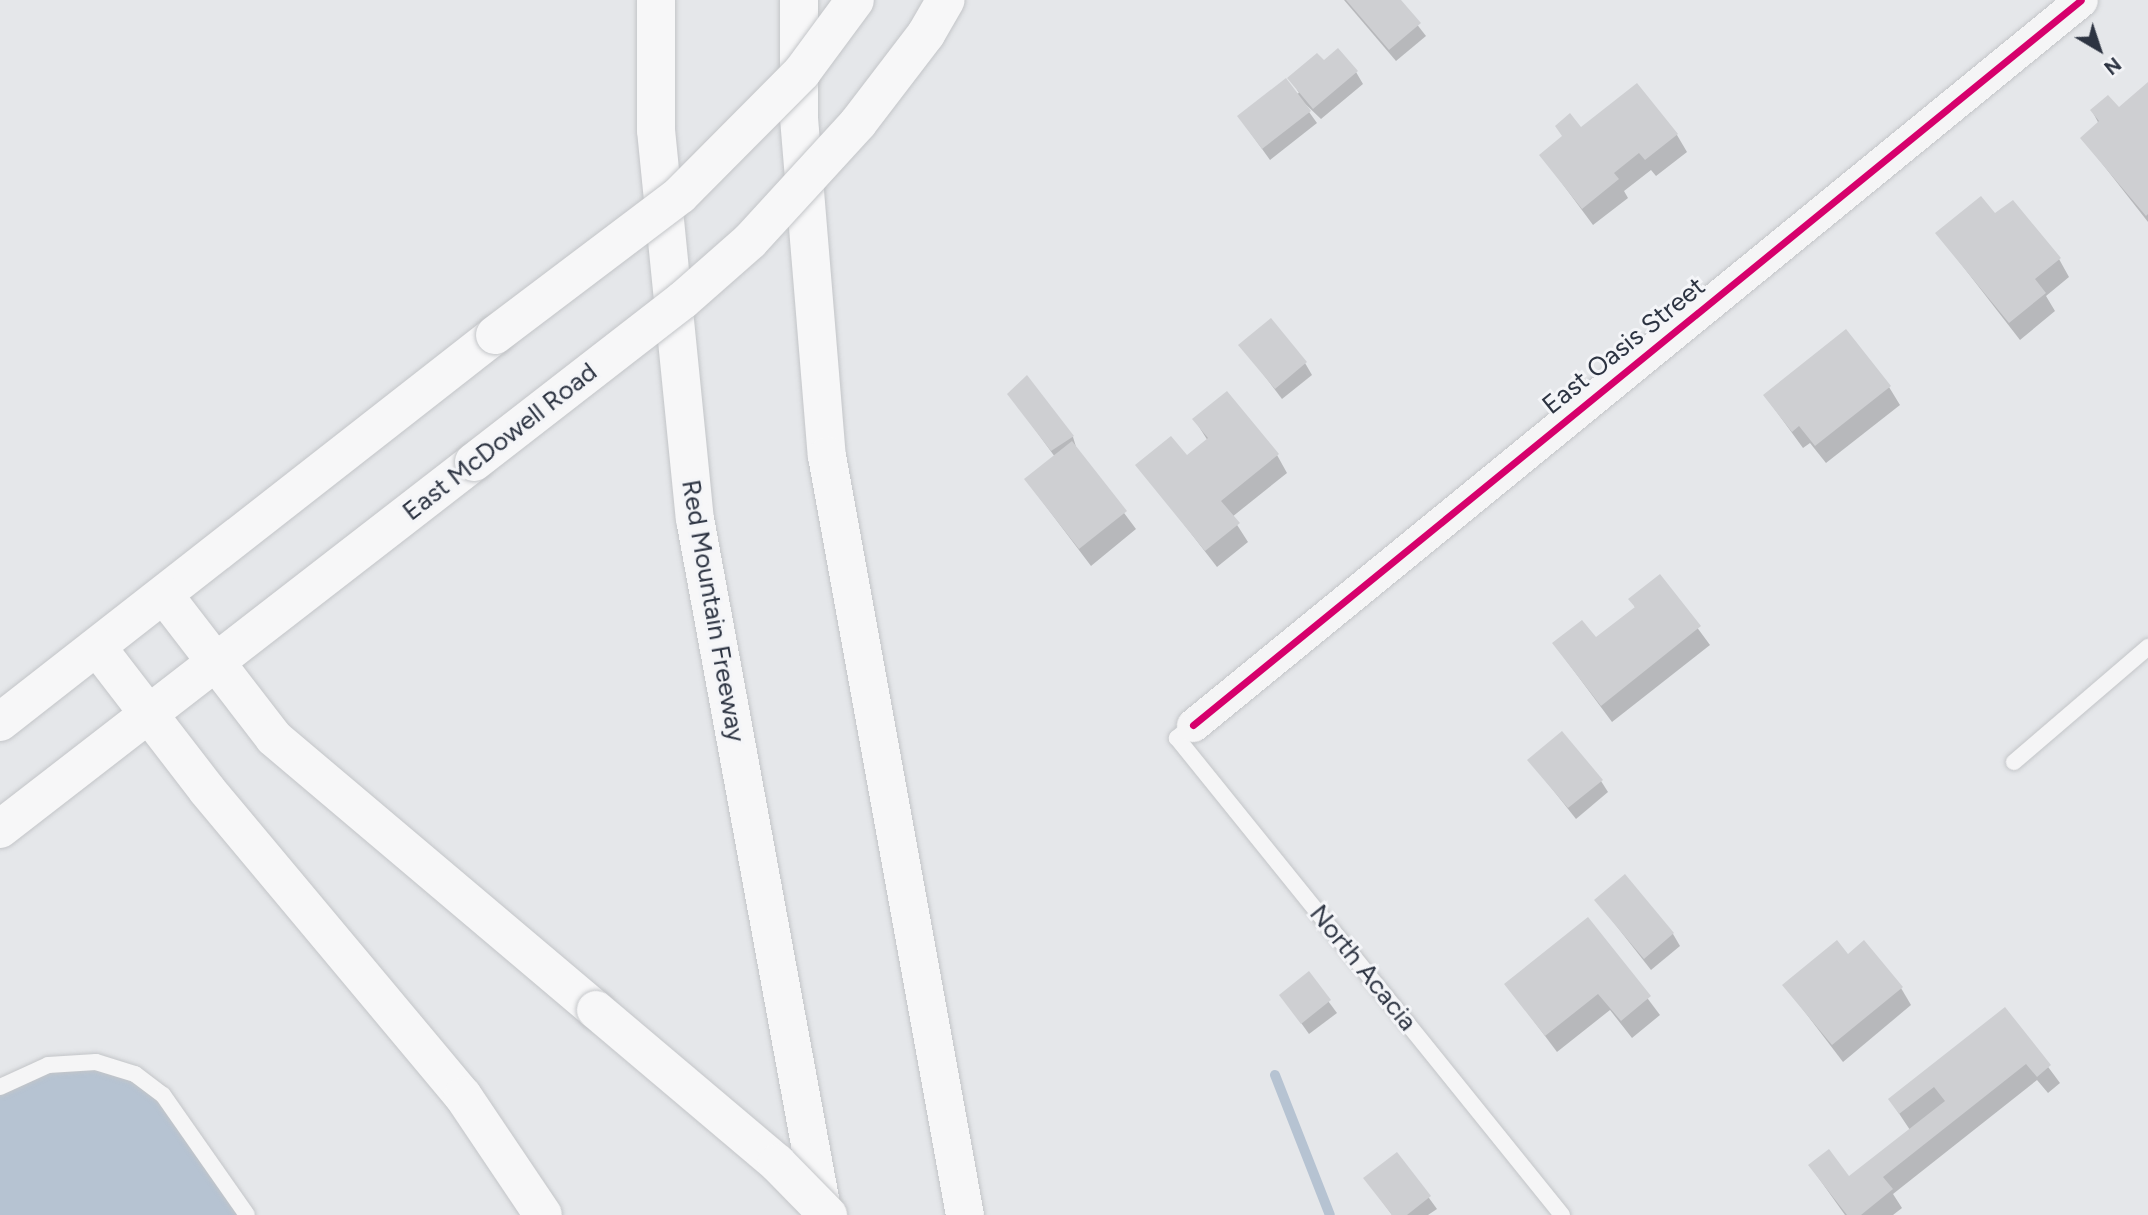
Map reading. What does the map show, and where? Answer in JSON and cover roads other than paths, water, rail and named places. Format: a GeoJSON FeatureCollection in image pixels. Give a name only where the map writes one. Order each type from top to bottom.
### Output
{"type":"FeatureCollection","features":[{"type":"Feature","properties":{"kind":"main road","name":"Red Mountain Freeway"},"geometry":{"type":"LineString","coordinates":[[656,0],[656,130],[695,519],[825,1215]]}},
{"type":"Feature","properties":{"kind":"main road"},"geometry":{"type":"LineString","coordinates":[[799,0],[799,118],[827,456],[965,1215]]}},
{"type":"Feature","properties":{"kind":"main road"},"geometry":{"type":"LineString","coordinates":[[0,722],[495,335],[680,195],[802,72],[855,0]]}},
{"type":"Feature","properties":{"kind":"main road","name":"East McDowell Road"},"geometry":{"type":"LineString","coordinates":[[0,829],[683,300],[750,241],[858,123],[926,34],[946,0]]}},
{"type":"Feature","properties":{"kind":"main road"},"geometry":{"type":"LineString","coordinates":[[164,595],[274,738],[520,943],[777,1163],[825,1215]]}},
{"type":"Feature","properties":{"kind":"main road"},"geometry":{"type":"LineString","coordinates":[[97,647],[146,715],[463,1096],[543,1215]]}},
{"type":"Feature","properties":{"kind":"street","name":"East Oasis Street"},"geometry":{"type":"LineString","coordinates":[[1193,725],[2081,0]]}},
{"type":"Feature","properties":{"kind":"lane"},"geometry":{"type":"LineString","coordinates":[[2014,762],[2148,648]]}},
{"type":"Feature","properties":{"kind":"lane","name":"North Acacia"},"geometry":{"type":"LineString","coordinates":[[1193,725],[1177,738],[1562,1215]]}},
{"type":"Feature","properties":{"kind":"lane"},"geometry":{"type":"LineString","coordinates":[[0,1087],[48,1065],[96,1062],[135,1074],[163,1095],[247,1215]]}},
{"type":"Feature","properties":{"kind":"water"},"geometry":{"type":"Polygon","coordinates":[[[96,1062],[163,1095],[247,1215],[0,1215],[0,1087],[48,1065],[96,1062]]]}},
{"type":"Feature","properties":{"kind":"waterway"},"geometry":{"type":"LineString","coordinates":[[1275,1075],[1330,1215]]}}]}
